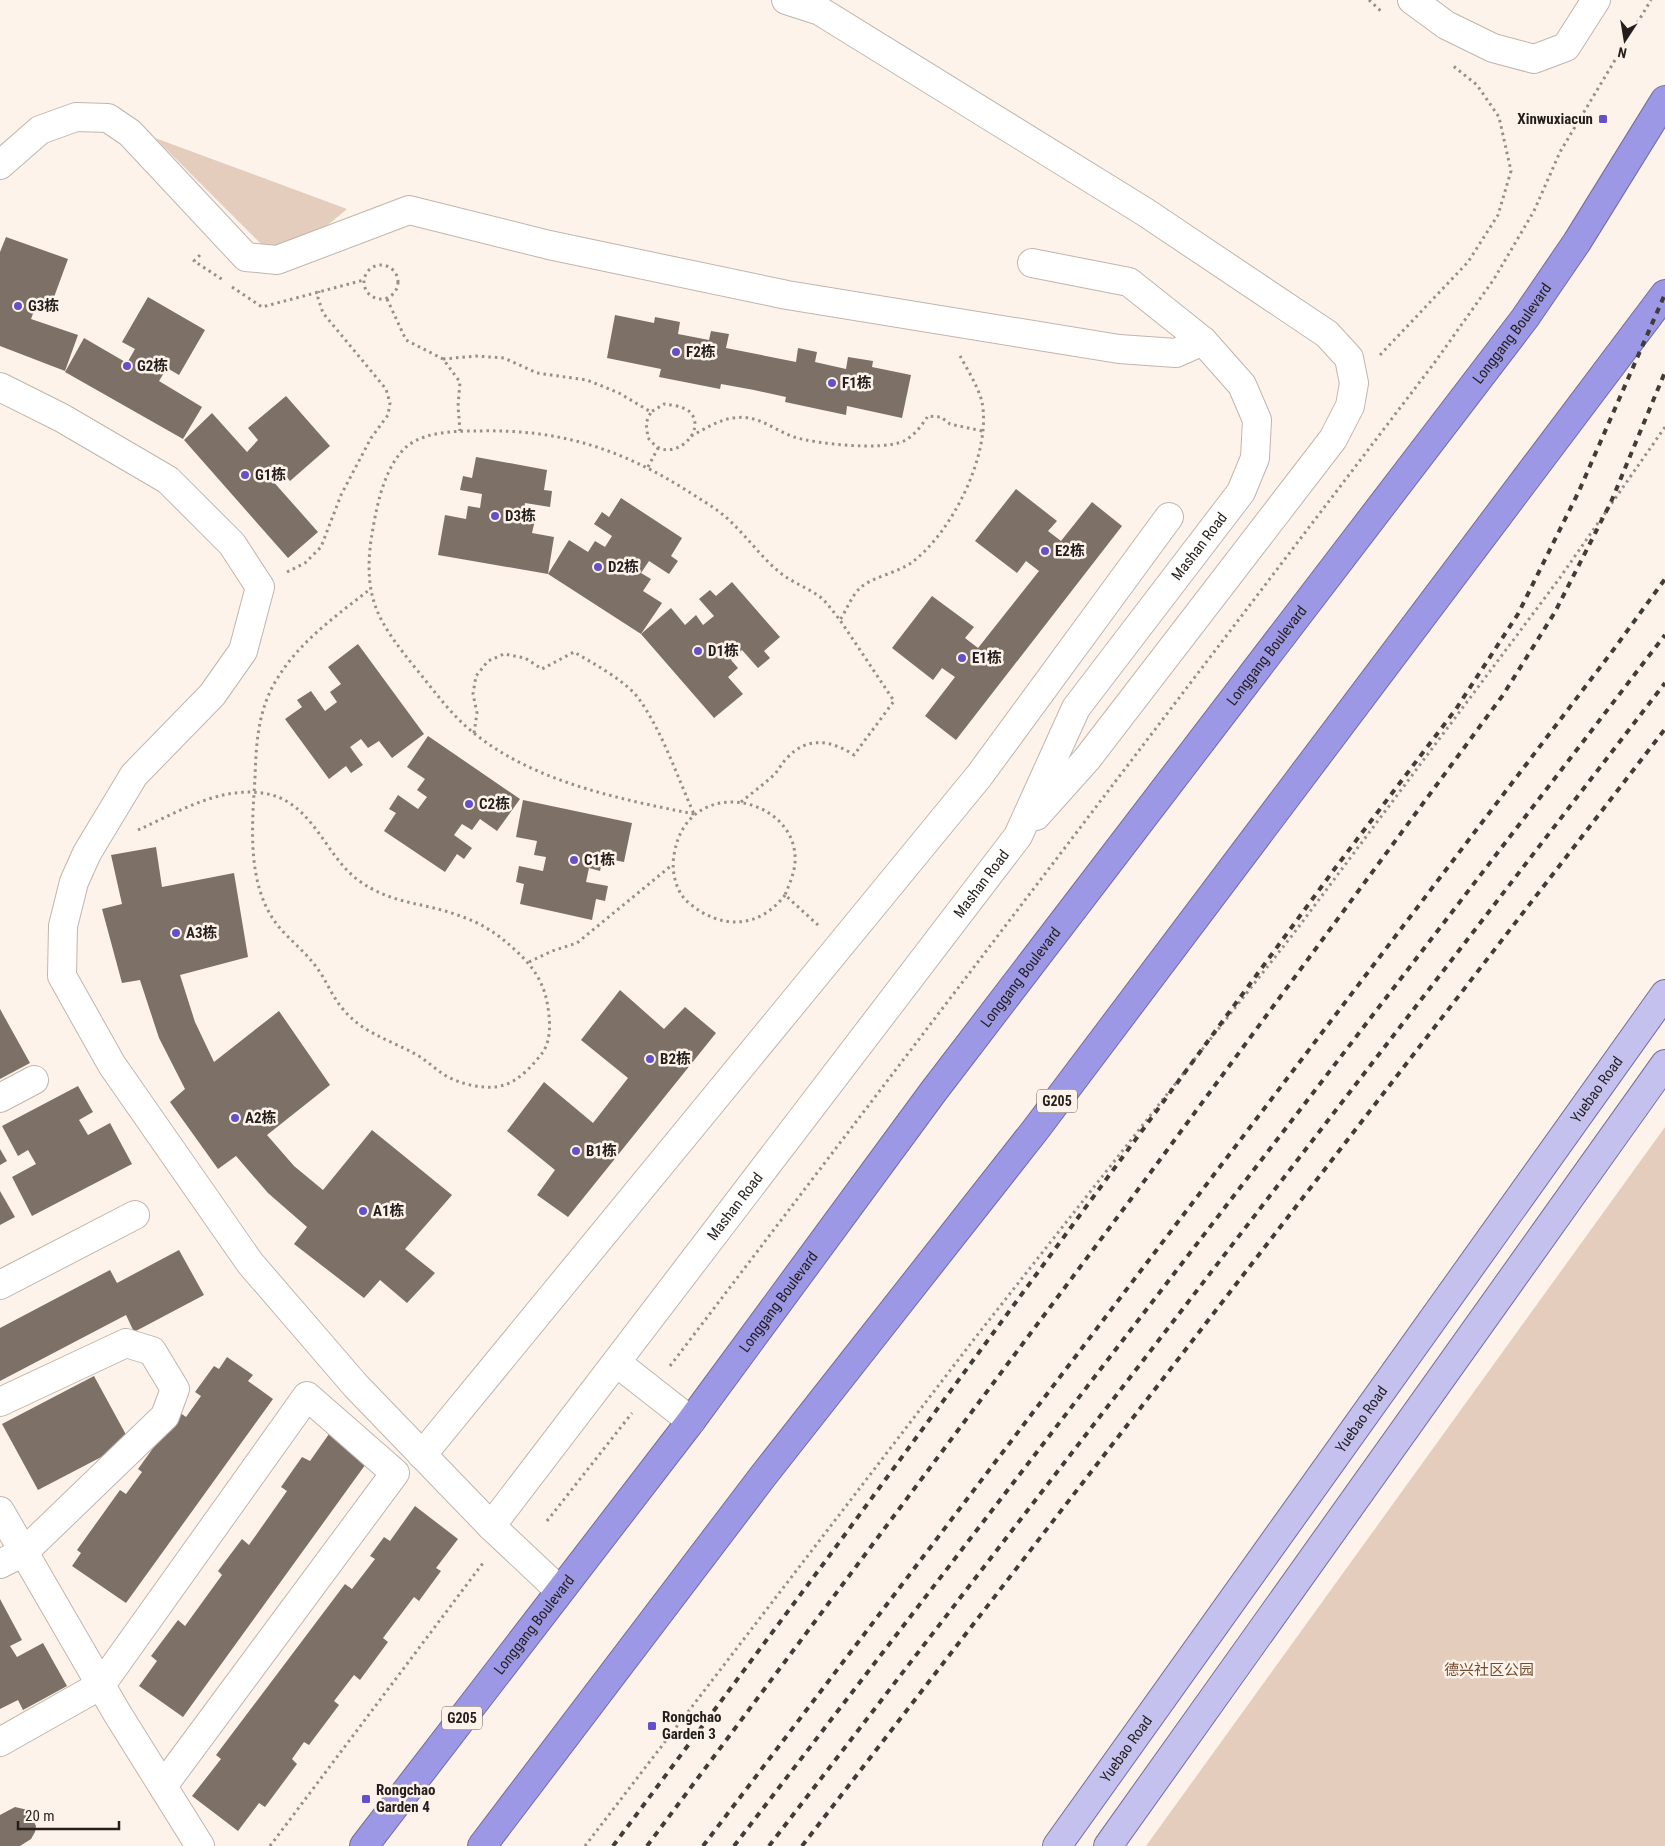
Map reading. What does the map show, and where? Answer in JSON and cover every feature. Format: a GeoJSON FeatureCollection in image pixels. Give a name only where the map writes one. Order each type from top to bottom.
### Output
{"type":"FeatureCollection","features":[{"type":"Feature","properties":{"kind":"highway","name":"Longgang Boulevard"},"geometry":{"type":"LineString","coordinates":[[364,1846],[559,1590],[691,1421],[933,1092],[1525,318],[1577,242],[1665,100]]}},
{"type":"Feature","properties":{"kind":"highway","name":"G205"},"geometry":{"type":"LineString","coordinates":[[482,1846],[763,1476],[1036,1129],[1665,294]]}},
{"type":"Feature","properties":{"kind":"main road"},"geometry":{"type":"LineString","coordinates":[[1624,350],[1665,306]]}},
{"type":"Feature","properties":{"kind":"main road","name":"Yuebao Road"},"geometry":{"type":"LineString","coordinates":[[1057,1846],[1665,994]]}},
{"type":"Feature","properties":{"kind":"main road"},"geometry":{"type":"LineString","coordinates":[[1108,1846],[1665,1064]]}},
{"type":"Feature","properties":{"kind":"street"},"geometry":{"type":"LineString","coordinates":[[786,0],[822,5],[1145,212],[1327,334],[1350,358],[1354,383],[1350,406],[1333,439],[1087,760],[1018,836]]}},
{"type":"Feature","properties":{"kind":"street"},"geometry":{"type":"LineString","coordinates":[[1412,0],[1446,25],[1493,48],[1534,59],[1566,47],[1596,0]]}},
{"type":"Feature","properties":{"kind":"street"},"geometry":{"type":"LineString","coordinates":[[0,165],[40,130],[76,117],[108,118],[130,134],[246,257],[277,260],[409,210],[549,245],[787,296],[1119,349],[1176,354],[1203,341]]}},
{"type":"Feature","properties":{"kind":"street","name":"Mashan Road"},"geometry":{"type":"LineString","coordinates":[[491,1526],[1018,836],[1076,708],[1241,492],[1255,458],[1257,420],[1242,385],[1203,341],[1129,282],[1032,263]]}},
{"type":"Feature","properties":{"kind":"street"},"geometry":{"type":"LineString","coordinates":[[0,387],[62,418],[168,480],[232,544],[260,587],[243,651],[212,695],[134,775],[87,853],[74,882],[63,926],[62,976],[112,1065],[250,1263],[356,1386],[491,1526],[559,1590]]}},
{"type":"Feature","properties":{"kind":"street"},"geometry":{"type":"LineString","coordinates":[[422,1455],[979,776],[1169,517]]}},
{"type":"Feature","properties":{"kind":"street"},"geometry":{"type":"LineString","coordinates":[[0,1098],[34,1080]]}},
{"type":"Feature","properties":{"kind":"street"},"geometry":{"type":"LineString","coordinates":[[0,1286],[135,1215]]}},
{"type":"Feature","properties":{"kind":"street"},"geometry":{"type":"LineString","coordinates":[[0,1402],[126,1343],[152,1351],[174,1389],[164,1416],[24,1552],[0,1564]]}},
{"type":"Feature","properties":{"kind":"street"},"geometry":{"type":"LineString","coordinates":[[617,1363],[691,1421]]}},
{"type":"Feature","properties":{"kind":"street"},"geometry":{"type":"LineString","coordinates":[[0,1742],[101,1685],[308,1396],[395,1473],[163,1786]]}},
{"type":"Feature","properties":{"kind":"street"},"geometry":{"type":"LineString","coordinates":[[0,1511],[101,1685],[200,1846]]}},
{"type":"Feature","properties":{"kind":"path"},"geometry":{"type":"LineString","coordinates":[[1369,0],[1383,14]]}},
{"type":"Feature","properties":{"kind":"path"},"geometry":{"type":"LineString","coordinates":[[664,1374],[1435,362],[1494,279],[1534,211],[1560,152],[1651,0]]}},
{"type":"Feature","properties":{"kind":"path"},"geometry":{"type":"LineString","coordinates":[[1354,383],[1468,262],[1498,215],[1511,171],[1499,116],[1477,85],[1449,62]]}},
{"type":"Feature","properties":{"kind":"path"},"geometry":{"type":"LineString","coordinates":[[375,266],[386,266],[391,268],[398,276],[398,287],[387,299],[376,299],[370,296],[364,280],[366,274],[375,266]]}},
{"type":"Feature","properties":{"kind":"path"},"geometry":{"type":"LineString","coordinates":[[262,307],[364,280]]}},
{"type":"Feature","properties":{"kind":"path"},"geometry":{"type":"LineString","coordinates":[[281,575],[305,564],[321,547],[341,495],[371,438],[388,415],[390,403],[386,389],[323,313],[318,298],[319,291]]}},
{"type":"Feature","properties":{"kind":"path"},"geometry":{"type":"LineString","coordinates":[[387,299],[406,340],[443,359],[460,382],[458,406],[460,431]]}},
{"type":"Feature","properties":{"kind":"path"},"geometry":{"type":"LineString","coordinates":[[840,620],[860,588],[911,563],[949,520],[973,475],[981,449],[982,402],[970,373],[955,347],[929,318]]}},
{"type":"Feature","properties":{"kind":"path"},"geometry":{"type":"LineString","coordinates":[[443,359],[476,356],[504,358],[537,373],[587,380],[619,394],[651,412]]}},
{"type":"Feature","properties":{"kind":"path"},"geometry":{"type":"LineString","coordinates":[[664,404],[679,406],[690,413],[695,424],[691,436],[682,448],[670,450],[658,448],[648,438],[646,423],[651,412],[664,404]]}},
{"type":"Feature","properties":{"kind":"path"},"geometry":{"type":"LineString","coordinates":[[691,436],[716,422],[734,417],[756,419],[793,437],[855,445],[904,441],[920,428],[928,416],[941,416],[950,424],[982,431]]}},
{"type":"Feature","properties":{"kind":"path"},"geometry":{"type":"LineString","coordinates":[[585,1846],[975,1338],[1294,933],[1559,579],[1665,427]]}},
{"type":"Feature","properties":{"kind":"path"},"geometry":{"type":"LineString","coordinates":[[694,814],[635,802],[560,780],[504,755],[474,733],[446,706],[393,641],[380,619],[369,590],[369,561],[372,532],[387,475],[404,449],[424,437],[460,431],[518,430],[601,446],[648,467],[721,513],[776,569],[797,585],[821,597],[840,620],[894,701],[854,755],[837,744],[819,742],[802,746],[788,757],[776,773],[741,802]]}},
{"type":"Feature","properties":{"kind":"path"},"geometry":{"type":"LineString","coordinates":[[648,467],[658,448]]}},
{"type":"Feature","properties":{"kind":"path"},"geometry":{"type":"LineString","coordinates":[[132,832],[204,800],[231,793],[254,792],[275,796],[293,807],[312,823],[356,879],[384,896],[458,915],[495,932],[529,962],[545,990],[550,1020],[546,1048],[528,1070],[505,1086],[478,1087],[445,1076],[425,1060],[400,1046],[375,1036],[357,1024],[340,1006],[314,963],[278,926],[265,904],[258,883],[252,830],[254,792],[257,739],[263,710],[277,679],[325,624],[369,590]]}},
{"type":"Feature","properties":{"kind":"path"},"geometry":{"type":"LineString","coordinates":[[474,733],[476,713],[472,694],[476,676],[488,661],[504,654],[525,658],[542,669],[574,652],[610,674],[638,698],[665,747],[694,814]]}},
{"type":"Feature","properties":{"kind":"path"},"geometry":{"type":"LineString","coordinates":[[723,801],[741,802],[761,809],[778,820],[788,833],[794,848],[795,862],[791,881],[776,906],[764,916],[750,921],[733,923],[716,919],[700,912],[686,900],[676,884],[672,865],[675,845],[682,828],[694,814],[706,806],[723,801]]}},
{"type":"Feature","properties":{"kind":"path"},"geometry":{"type":"LineString","coordinates":[[529,962],[552,951],[577,944],[672,865]]}},
{"type":"Feature","properties":{"kind":"path"},"geometry":{"type":"LineString","coordinates":[[784,895],[841,945]]}},
{"type":"Feature","properties":{"kind":"path"},"geometry":{"type":"LineString","coordinates":[[547,1521],[637,1407]]}},
{"type":"Feature","properties":{"kind":"path"},"geometry":{"type":"LineString","coordinates":[[270,1846],[483,1563]]}},
{"type":"Feature","properties":{"kind":"green space"},"geometry":{"type":"Polygon","coordinates":[[[155,138],[347,209],[281,264],[155,138]]]}},
{"type":"Feature","properties":{"kind":"green space","name":"德兴社区公园"},"geometry":{"type":"Polygon","coordinates":[[[1665,1127],[1665,1846],[1146,1846],[1665,1127]]]}},
{"type":"Feature","properties":{"kind":"building","name":"G3栋"},"geometry":{"type":"Polygon","coordinates":[[[6,237],[68,259],[50,308],[37,303],[31,319],[78,335],[65,371],[0,346],[0,252],[6,237]]]}},
{"type":"Feature","properties":{"kind":"building","name":"G2栋"},"geometry":{"type":"Polygon","coordinates":[[[148,297],[205,330],[179,375],[167,368],[159,381],[202,407],[183,439],[65,372],[84,338],[127,363],[135,349],[122,342],[148,297]]]}},
{"type":"Feature","properties":{"kind":"building"},"geometry":{"type":"Polygon","coordinates":[[[615,315],[654,323],[655,317],[680,322],[678,334],[709,340],[711,331],[729,334],[726,348],[796,362],[798,348],[817,352],[815,362],[846,369],[848,357],[873,361],[872,367],[911,375],[902,418],[847,406],[846,415],[785,402],[786,397],[754,390],[721,384],[720,389],[659,377],[661,369],[607,358],[615,315]]]}},
{"type":"Feature","properties":{"kind":"building","name":"G1栋"},"geometry":{"type":"Polygon","coordinates":[[[286,396],[330,446],[290,481],[281,470],[271,479],[318,532],[288,558],[184,440],[212,413],[247,452],[258,440],[248,428],[286,396]]]}},
{"type":"Feature","properties":{"kind":"building","name":"D3栋"},"geometry":{"type":"Polygon","coordinates":[[[476,457],[547,470],[544,490],[552,491],[550,507],[525,503],[523,518],[535,520],[532,533],[554,537],[548,574],[438,555],[445,515],[466,519],[468,506],[480,508],[482,494],[460,490],[463,476],[472,478],[476,457]]]}},
{"type":"Feature","properties":{"kind":"building"},"geometry":{"type":"Polygon","coordinates":[[[1016,489],[1057,521],[1048,531],[1061,541],[1092,502],[1122,526],[956,740],[925,716],[955,677],[942,668],[933,680],[892,648],[932,596],[974,627],[965,638],[978,648],[1039,571],[1026,561],[1017,573],[975,541],[1016,489]]]}},
{"type":"Feature","properties":{"kind":"building","name":"D2栋"},"geometry":{"type":"Polygon","coordinates":[[[621,498],[682,538],[671,556],[678,561],[669,574],[649,561],[641,573],[651,579],[643,591],[662,603],[641,634],[548,574],[569,540],[588,552],[595,541],[605,547],[612,536],[594,524],[602,512],[609,517],[621,498]]]}},
{"type":"Feature","properties":{"kind":"building","name":"D1栋"},"geometry":{"type":"Polygon","coordinates":[[[732,582],[780,637],[764,651],[770,658],[758,668],[742,650],[731,660],[738,668],[728,677],[743,694],[714,718],[641,634],[671,608],[685,625],[696,615],[703,625],[714,616],[699,599],[710,590],[716,596],[732,582]]]}},
{"type":"Feature","properties":{"kind":"building"},"geometry":{"type":"Polygon","coordinates":[[[358,644],[424,734],[392,758],[379,741],[368,748],[361,739],[350,747],[363,765],[351,773],[346,766],[329,779],[285,719],[302,707],[297,700],[311,691],[325,711],[337,702],[330,692],[341,684],[328,667],[358,644]]]}},
{"type":"Feature","properties":{"kind":"building","name":"C2栋"},"geometry":{"type":"Polygon","coordinates":[[[428,736],[520,799],[497,831],[480,819],[472,830],[462,824],[454,835],[472,848],[464,859],[457,854],[445,872],[384,831],[396,813],[389,809],[398,795],[418,809],[427,797],[417,790],[425,779],[407,767],[428,736]]]}},
{"type":"Feature","properties":{"kind":"building","name":"C1栋"},"geometry":{"type":"Polygon","coordinates":[[[523,800],[632,823],[624,862],[603,858],[600,871],[589,868],[586,882],[608,886],[605,901],[596,899],[592,920],[520,904],[524,884],[516,882],[519,866],[543,871],[546,857],[534,855],[537,841],[516,837],[523,800]]]}},
{"type":"Feature","properties":{"kind":"building"},"geometry":{"type":"Polygon","coordinates":[[[156,847],[162,887],[234,873],[248,957],[180,975],[195,1022],[214,1062],[279,1011],[330,1085],[267,1135],[294,1166],[323,1190],[372,1130],[452,1195],[405,1249],[435,1273],[407,1303],[380,1280],[364,1298],[294,1244],[307,1227],[268,1193],[236,1156],[218,1169],[170,1102],[185,1089],[159,1038],[140,980],[122,983],[102,909],[122,904],[111,855],[156,847]]]}},
{"type":"Feature","properties":{"kind":"building"},"geometry":{"type":"Polygon","coordinates":[[[620,990],[664,1029],[685,1007],[716,1033],[568,1217],[537,1195],[555,1170],[507,1131],[544,1082],[593,1123],[628,1078],[581,1040],[620,990]]]}},
{"type":"Feature","properties":{"kind":"building"},"geometry":{"type":"Polygon","coordinates":[[[0,1009],[30,1063],[0,1079],[0,1009]]]}},
{"type":"Feature","properties":{"kind":"building"},"geometry":{"type":"Polygon","coordinates":[[[78,1086],[93,1112],[79,1120],[88,1135],[110,1123],[132,1164],[32,1216],[12,1177],[36,1164],[28,1150],[18,1156],[2,1126],[78,1086]]]}},
{"type":"Feature","properties":{"kind":"building"},"geometry":{"type":"Polygon","coordinates":[[[0,1149],[7,1161],[0,1165],[0,1149]]]}},
{"type":"Feature","properties":{"kind":"building"},"geometry":{"type":"Polygon","coordinates":[[[0,1191],[15,1217],[0,1225],[0,1191]]]}},
{"type":"Feature","properties":{"kind":"building"},"geometry":{"type":"Polygon","coordinates":[[[179,1250],[204,1295],[134,1332],[126,1315],[0,1381],[0,1328],[110,1270],[117,1283],[179,1250]]]}},
{"type":"Feature","properties":{"kind":"building"},"geometry":{"type":"Polygon","coordinates":[[[227,1357],[253,1375],[248,1381],[273,1399],[126,1603],[72,1566],[81,1553],[77,1550],[120,1490],[126,1494],[142,1472],[138,1469],[179,1412],[186,1417],[201,1396],[195,1392],[214,1366],[219,1369],[227,1357]]]}},
{"type":"Feature","properties":{"kind":"building"},"geometry":{"type":"Polygon","coordinates":[[[94,1376],[130,1442],[38,1490],[2,1424],[94,1376]]]}},
{"type":"Feature","properties":{"kind":"building"},"geometry":{"type":"Polygon","coordinates":[[[329,1434],[368,1461],[183,1717],[139,1686],[157,1661],[151,1656],[178,1620],[185,1626],[222,1575],[218,1571],[242,1539],[249,1545],[287,1491],[281,1487],[302,1457],[310,1461],[329,1434]]]}},
{"type":"Feature","properties":{"kind":"building"},"geometry":{"type":"Polygon","coordinates":[[[415,1506],[458,1539],[436,1568],[441,1571],[419,1601],[414,1597],[383,1638],[388,1642],[360,1680],[354,1675],[334,1701],[339,1705],[309,1745],[304,1742],[292,1759],[297,1764],[265,1807],[259,1803],[238,1831],[192,1796],[221,1759],[216,1755],[345,1584],[352,1589],[375,1559],[370,1556],[384,1537],[390,1541],[415,1506]]]}},
{"type":"Feature","properties":{"kind":"building"},"geometry":{"type":"Polygon","coordinates":[[[0,1599],[22,1640],[10,1646],[17,1657],[43,1643],[67,1686],[23,1710],[18,1700],[0,1709],[0,1599]]]}},
{"type":"Feature","properties":{"kind":"building"},"geometry":{"type":"Polygon","coordinates":[[[15,1807],[28,1810],[36,1826],[35,1832],[31,1839],[20,1846],[0,1846],[0,1815],[15,1807]]]}},
{"type":"Feature","properties":{"kind":"railway"},"geometry":{"type":"LineString","coordinates":[[613,1846],[824,1563],[1336,867],[1456,709],[1518,614],[1579,491],[1665,294]]}},
{"type":"Feature","properties":{"kind":"railway"},"geometry":{"type":"LineString","coordinates":[[647,1846],[1131,1199],[1503,695],[1555,612],[1611,502],[1665,372]]}},
{"type":"Feature","properties":{"kind":"railway"},"geometry":{"type":"LineString","coordinates":[[703,1846],[1614,649],[1665,579]]}},
{"type":"Feature","properties":{"kind":"railway"},"geometry":{"type":"LineString","coordinates":[[734,1846],[1665,635]]}},
{"type":"Feature","properties":{"kind":"railway"},"geometry":{"type":"LineString","coordinates":[[769,1846],[1665,683]]}},
{"type":"Feature","properties":{"kind":"railway"},"geometry":{"type":"LineString","coordinates":[[802,1846],[1665,729]]}},
{"type":"Feature","properties":{"kind":"place","name":"Xinwuxiacun"},"geometry":{"type":"Point","coordinates":[1603,119]}},
{"type":"Feature","properties":{"kind":"place","name":"G3栋"},"geometry":{"type":"Point","coordinates":[18,306]}},
{"type":"Feature","properties":{"kind":"place","name":"F2栋"},"geometry":{"type":"Point","coordinates":[676,352]}},
{"type":"Feature","properties":{"kind":"place","name":"G2栋"},"geometry":{"type":"Point","coordinates":[127,366]}},
{"type":"Feature","properties":{"kind":"place","name":"F1栋"},"geometry":{"type":"Point","coordinates":[832,383]}},
{"type":"Feature","properties":{"kind":"place","name":"G1栋"},"geometry":{"type":"Point","coordinates":[245,475]}},
{"type":"Feature","properties":{"kind":"place","name":"D3栋"},"geometry":{"type":"Point","coordinates":[495,516]}},
{"type":"Feature","properties":{"kind":"place","name":"E2栋"},"geometry":{"type":"Point","coordinates":[1045,551]}},
{"type":"Feature","properties":{"kind":"place","name":"D2栋"},"geometry":{"type":"Point","coordinates":[598,567]}},
{"type":"Feature","properties":{"kind":"place","name":"D1栋"},"geometry":{"type":"Point","coordinates":[698,651]}},
{"type":"Feature","properties":{"kind":"place","name":"E1栋"},"geometry":{"type":"Point","coordinates":[962,658]}},
{"type":"Feature","properties":{"kind":"place","name":"C2栋"},"geometry":{"type":"Point","coordinates":[469,804]}},
{"type":"Feature","properties":{"kind":"place","name":"C1栋"},"geometry":{"type":"Point","coordinates":[574,860]}},
{"type":"Feature","properties":{"kind":"place","name":"A3栋"},"geometry":{"type":"Point","coordinates":[176,933]}},
{"type":"Feature","properties":{"kind":"place","name":"B2栋"},"geometry":{"type":"Point","coordinates":[650,1059]}},
{"type":"Feature","properties":{"kind":"place","name":"A2栋"},"geometry":{"type":"Point","coordinates":[235,1118]}},
{"type":"Feature","properties":{"kind":"place","name":"B1栋"},"geometry":{"type":"Point","coordinates":[576,1151]}},
{"type":"Feature","properties":{"kind":"place","name":"A1栋"},"geometry":{"type":"Point","coordinates":[363,1211]}},
{"type":"Feature","properties":{"kind":"place","name":"Rongchao Garden 3"},"geometry":{"type":"Point","coordinates":[652,1726]}},
{"type":"Feature","properties":{"kind":"place","name":"Rongchao Garden 4"},"geometry":{"type":"Point","coordinates":[366,1799]}}]}
